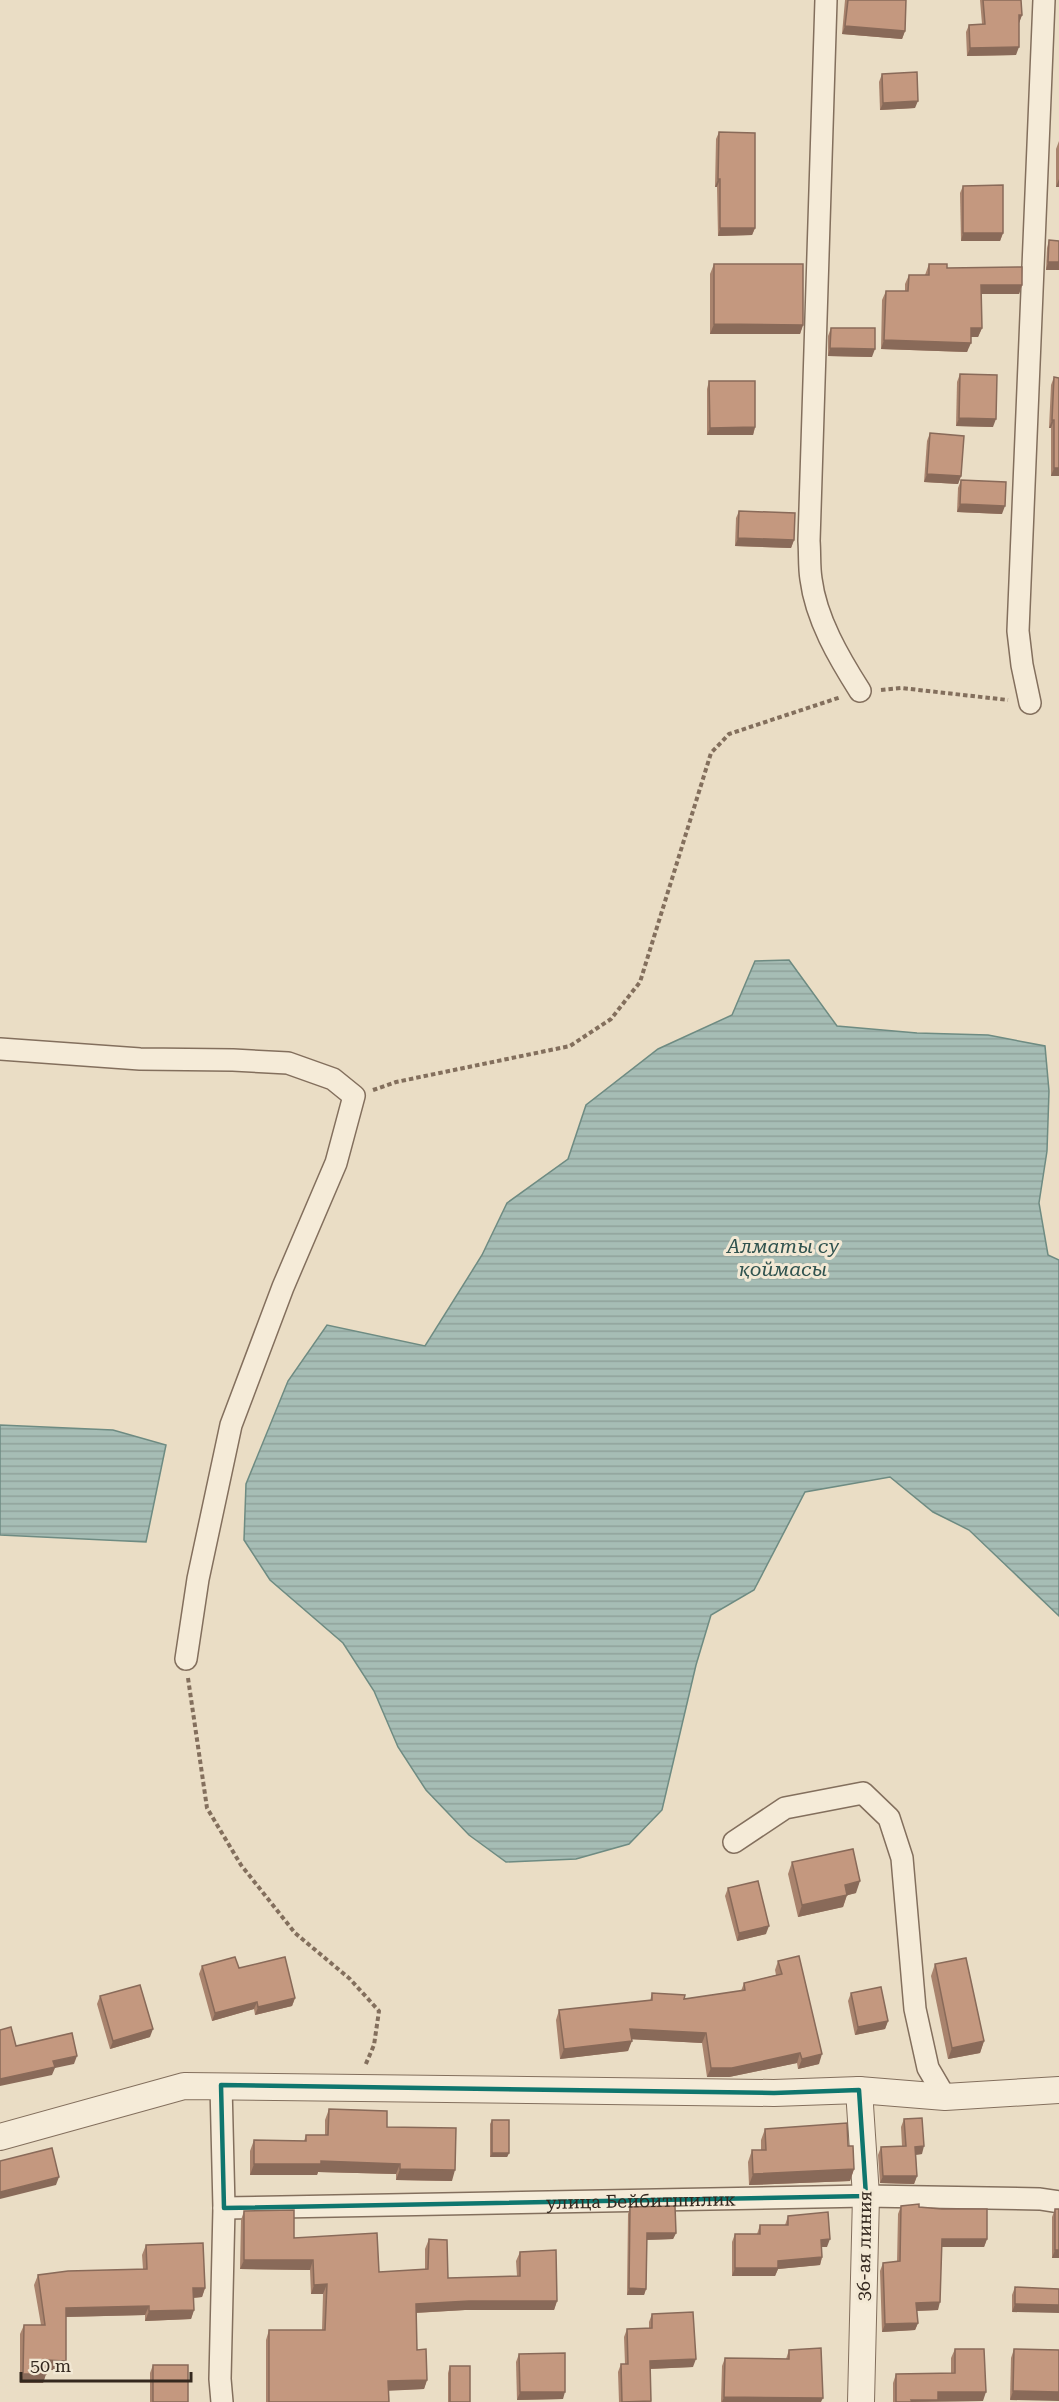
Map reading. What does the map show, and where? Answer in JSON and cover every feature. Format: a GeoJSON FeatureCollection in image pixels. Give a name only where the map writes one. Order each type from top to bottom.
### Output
{"type":"FeatureCollection","features":[{"type":"Feature","properties":{"kind":"street"},"geometry":{"type":"LineString","coordinates":[[826,0],[809,541],[811,581],[823,621],[838,657],[860,691]]}},
{"type":"Feature","properties":{"kind":"street"},"geometry":{"type":"LineString","coordinates":[[1030,703],[1022,666],[1018,631],[1044,0]]}},
{"type":"Feature","properties":{"kind":"street"},"geometry":{"type":"LineString","coordinates":[[0,1049],[140,1059],[288,1063],[333,1078],[354,1096],[336,1163],[283,1287],[231,1425],[198,1579],[186,1659]]}},
{"type":"Feature","properties":{"kind":"street"},"geometry":{"type":"LineString","coordinates":[[734,1842],[784,1808],[863,1793],[889,1818],[902,1858],[915,2009],[928,2068],[945,2097]]}},
{"type":"Feature","properties":{"kind":"street"},"geometry":{"type":"LineString","coordinates":[[221,2085],[224,2208],[220,2379],[222,2402]]}},
{"type":"Feature","properties":{"kind":"street"},"geometry":{"type":"LineString","coordinates":[[0,2137],[184,2086],[774,2093],[859,2090],[945,2097],[1059,2090]]}},
{"type":"Feature","properties":{"kind":"street","name":"36-ая линия"},"geometry":{"type":"LineString","coordinates":[[859,2090],[866,2196],[861,2402]]}},
{"type":"Feature","properties":{"kind":"street","name":"улица Бейбитшилик"},"geometry":{"type":"LineString","coordinates":[[224,2208],[866,2196],[1040,2199],[1059,2202]]}},
{"type":"Feature","properties":{"kind":"path"},"geometry":{"type":"LineString","coordinates":[[396,1082],[570,1046],[611,1019],[640,982],[711,753],[729,734],[860,691],[901,688],[1030,703]]}},
{"type":"Feature","properties":{"kind":"path"},"geometry":{"type":"LineString","coordinates":[[186,1659],[207,1808],[241,1865],[295,1933],[350,1979],[379,2011],[374,2045],[355,2087]]}},
{"type":"Feature","properties":{"kind":"highlighted area"},"geometry":{"type":"Polygon","coordinates":[[[221,2085],[774,2093],[859,2090],[866,2196],[224,2208],[221,2085]]]}},
{"type":"Feature","properties":{"kind":"water","name":"Алматы су қоймасы"},"geometry":{"type":"Polygon","coordinates":[[[789,960],[837,1026],[917,1033],[988,1035],[1045,1046],[1049,1091],[1047,1151],[1039,1203],[1048,1255],[1059,1260],[1059,1616],[969,1530],[933,1512],[890,1477],[805,1492],[754,1590],[711,1615],[696,1665],[662,1810],[629,1844],[576,1859],[506,1862],[469,1835],[426,1790],[398,1747],[374,1691],[343,1643],[270,1580],[244,1540],[246,1484],[288,1381],[327,1325],[425,1346],[482,1255],[507,1203],[568,1159],[586,1105],[658,1049],[732,1015],[755,961],[789,960]]]}},
{"type":"Feature","properties":{"kind":"water"},"geometry":{"type":"Polygon","coordinates":[[[0,1425],[113,1430],[166,1445],[146,1542],[0,1535],[0,1425]]]}},
{"type":"Feature","properties":{"kind":"building"},"geometry":{"type":"Polygon","coordinates":[[[848,0],[906,0],[905,31],[845,26],[848,0]]]}},
{"type":"Feature","properties":{"kind":"building"},"geometry":{"type":"Polygon","coordinates":[[[983,0],[1021,0],[1019,47],[970,48],[969,25],[985,24],[983,0]]]}},
{"type":"Feature","properties":{"kind":"building"},"geometry":{"type":"Polygon","coordinates":[[[917,72],[918,101],[883,103],[882,74],[917,72]]]}},
{"type":"Feature","properties":{"kind":"building"},"geometry":{"type":"Polygon","coordinates":[[[719,132],[755,133],[755,228],[720,228],[719,132]]]}},
{"type":"Feature","properties":{"kind":"building"},"geometry":{"type":"Polygon","coordinates":[[[1003,185],[1003,233],[963,233],[963,186],[1003,185]]]}},
{"type":"Feature","properties":{"kind":"building"},"geometry":{"type":"Polygon","coordinates":[[[1049,240],[1059,241],[1059,262],[1048,262],[1049,240]]]}},
{"type":"Feature","properties":{"kind":"building"},"geometry":{"type":"Polygon","coordinates":[[[714,264],[803,264],[803,325],[714,324],[714,264]]]}},
{"type":"Feature","properties":{"kind":"building"},"geometry":{"type":"Polygon","coordinates":[[[929,264],[947,264],[947,268],[1022,267],[1022,285],[981,285],[982,328],[971,328],[971,343],[884,340],[886,291],[908,291],[909,275],[929,275],[929,264]]]}},
{"type":"Feature","properties":{"kind":"building"},"geometry":{"type":"Polygon","coordinates":[[[831,328],[875,328],[875,349],[830,348],[831,328]]]}},
{"type":"Feature","properties":{"kind":"building"},"geometry":{"type":"Polygon","coordinates":[[[960,374],[997,375],[996,419],[959,418],[960,374]]]}},
{"type":"Feature","properties":{"kind":"building"},"geometry":{"type":"Polygon","coordinates":[[[1054,377],[1059,378],[1059,468],[1054,468],[1054,420],[1052,420],[1054,377]]]}},
{"type":"Feature","properties":{"kind":"building"},"geometry":{"type":"Polygon","coordinates":[[[709,381],[755,381],[755,427],[710,428],[709,381]]]}},
{"type":"Feature","properties":{"kind":"building"},"geometry":{"type":"Polygon","coordinates":[[[930,433],[964,436],[961,476],[927,474],[930,433]]]}},
{"type":"Feature","properties":{"kind":"building"},"geometry":{"type":"Polygon","coordinates":[[[961,480],[1006,482],[1005,506],[960,504],[961,480]]]}},
{"type":"Feature","properties":{"kind":"building"},"geometry":{"type":"Polygon","coordinates":[[[739,511],[795,513],[794,540],[738,538],[739,511]]]}},
{"type":"Feature","properties":{"kind":"building"},"geometry":{"type":"Polygon","coordinates":[[[853,1849],[860,1881],[845,1885],[847,1895],[802,1905],[792,1862],[853,1849]]]}},
{"type":"Feature","properties":{"kind":"building"},"geometry":{"type":"Polygon","coordinates":[[[758,1881],[769,1926],[739,1933],[728,1888],[758,1881]]]}},
{"type":"Feature","properties":{"kind":"building"},"geometry":{"type":"Polygon","coordinates":[[[799,1956],[822,2054],[802,2059],[800,2053],[732,2068],[711,2068],[706,2033],[630,2029],[632,2041],[564,2049],[559,2010],[652,2000],[652,1993],[685,1995],[684,1999],[745,1990],[744,1983],[782,1974],[778,1961],[799,1956]]]}},
{"type":"Feature","properties":{"kind":"building"},"geometry":{"type":"Polygon","coordinates":[[[235,1957],[239,1968],[285,1957],[295,1998],[258,2007],[257,2002],[215,2013],[202,1966],[235,1957]]]}},
{"type":"Feature","properties":{"kind":"building"},"geometry":{"type":"Polygon","coordinates":[[[966,1958],[984,2041],[952,2048],[935,1964],[966,1958]]]}},
{"type":"Feature","properties":{"kind":"building"},"geometry":{"type":"Polygon","coordinates":[[[140,1985],[153,2029],[113,2041],[100,1996],[140,1985]]]}},
{"type":"Feature","properties":{"kind":"building"},"geometry":{"type":"Polygon","coordinates":[[[881,1987],[888,2021],[858,2027],[851,1993],[881,1987]]]}},
{"type":"Feature","properties":{"kind":"building"},"geometry":{"type":"Polygon","coordinates":[[[11,2027],[16,2046],[72,2033],[77,2056],[53,2061],[55,2067],[0,2079],[0,2030],[11,2027]]]}},
{"type":"Feature","properties":{"kind":"building"},"geometry":{"type":"Polygon","coordinates":[[[329,2109],[387,2111],[387,2127],[456,2128],[455,2170],[400,2169],[400,2164],[321,2161],[321,2164],[254,2164],[254,2140],[306,2141],[306,2135],[328,2135],[329,2109]]]}},
{"type":"Feature","properties":{"kind":"building"},"geometry":{"type":"Polygon","coordinates":[[[922,2118],[924,2146],[915,2147],[917,2176],[883,2176],[881,2147],[906,2146],[904,2119],[922,2118]]]}},
{"type":"Feature","properties":{"kind":"building"},"geometry":{"type":"Polygon","coordinates":[[[492,2120],[509,2120],[509,2153],[492,2153],[492,2120]]]}},
{"type":"Feature","properties":{"kind":"building"},"geometry":{"type":"Polygon","coordinates":[[[847,2123],[848,2146],[853,2146],[854,2169],[753,2174],[752,2150],[766,2150],[765,2129],[847,2123]]]}},
{"type":"Feature","properties":{"kind":"building"},"geometry":{"type":"Polygon","coordinates":[[[52,2148],[59,2177],[0,2192],[0,2161],[52,2148]]]}},
{"type":"Feature","properties":{"kind":"building"},"geometry":{"type":"Polygon","coordinates":[[[919,2204],[919,2207],[942,2209],[987,2209],[987,2239],[942,2239],[940,2302],[916,2303],[918,2323],[885,2324],[883,2263],[900,2261],[901,2206],[919,2204]]]}},
{"type":"Feature","properties":{"kind":"building"},"geometry":{"type":"Polygon","coordinates":[[[675,2206],[676,2233],[647,2233],[646,2289],[629,2288],[630,2207],[675,2206]]]}},
{"type":"Feature","properties":{"kind":"building"},"geometry":{"type":"Polygon","coordinates":[[[1055,2209],[1059,2209],[1059,2250],[1055,2250],[1055,2209]]]}},
{"type":"Feature","properties":{"kind":"building"},"geometry":{"type":"Polygon","coordinates":[[[294,2210],[294,2238],[377,2233],[379,2272],[428,2269],[429,2239],[447,2240],[448,2278],[520,2276],[520,2252],[556,2250],[557,2301],[469,2301],[416,2304],[417,2350],[426,2349],[427,2380],[388,2381],[389,2402],[269,2402],[269,2330],[325,2330],[327,2284],[314,2285],[313,2260],[244,2260],[244,2211],[294,2210]]]}},
{"type":"Feature","properties":{"kind":"building"},"geometry":{"type":"Polygon","coordinates":[[[828,2212],[830,2239],[821,2240],[822,2257],[778,2261],[778,2268],[735,2268],[735,2234],[760,2234],[760,2225],[788,2225],[788,2216],[828,2212]]]}},
{"type":"Feature","properties":{"kind":"building"},"geometry":{"type":"Polygon","coordinates":[[[203,2243],[205,2288],[193,2288],[194,2310],[149,2311],[149,2306],[66,2308],[66,2361],[46,2360],[46,2374],[23,2374],[24,2325],[45,2325],[38,2275],[68,2271],[147,2269],[146,2245],[203,2243]]]}},
{"type":"Feature","properties":{"kind":"building"},"geometry":{"type":"Polygon","coordinates":[[[1015,2287],[1059,2289],[1059,2305],[1015,2304],[1015,2287]]]}},
{"type":"Feature","properties":{"kind":"building"},"geometry":{"type":"Polygon","coordinates":[[[693,2312],[696,2359],[650,2361],[651,2401],[622,2402],[621,2364],[628,2364],[627,2329],[652,2328],[652,2314],[693,2312]]]}},
{"type":"Feature","properties":{"kind":"building"},"geometry":{"type":"Polygon","coordinates":[[[821,2348],[823,2398],[724,2397],[725,2358],[789,2359],[789,2350],[821,2348]]]}},
{"type":"Feature","properties":{"kind":"building"},"geometry":{"type":"Polygon","coordinates":[[[955,2349],[984,2349],[986,2392],[938,2392],[938,2400],[896,2402],[896,2374],[955,2373],[955,2349]]]}},
{"type":"Feature","properties":{"kind":"building"},"geometry":{"type":"Polygon","coordinates":[[[1014,2349],[1059,2350],[1059,2392],[1013,2391],[1014,2349]]]}},
{"type":"Feature","properties":{"kind":"building"},"geometry":{"type":"Polygon","coordinates":[[[565,2353],[565,2392],[520,2392],[519,2354],[565,2353]]]}},
{"type":"Feature","properties":{"kind":"building"},"geometry":{"type":"Polygon","coordinates":[[[153,2365],[188,2365],[188,2402],[153,2402],[153,2365]]]}},
{"type":"Feature","properties":{"kind":"building"},"geometry":{"type":"Polygon","coordinates":[[[450,2366],[470,2366],[470,2402],[450,2402],[450,2366]]]}}]}
